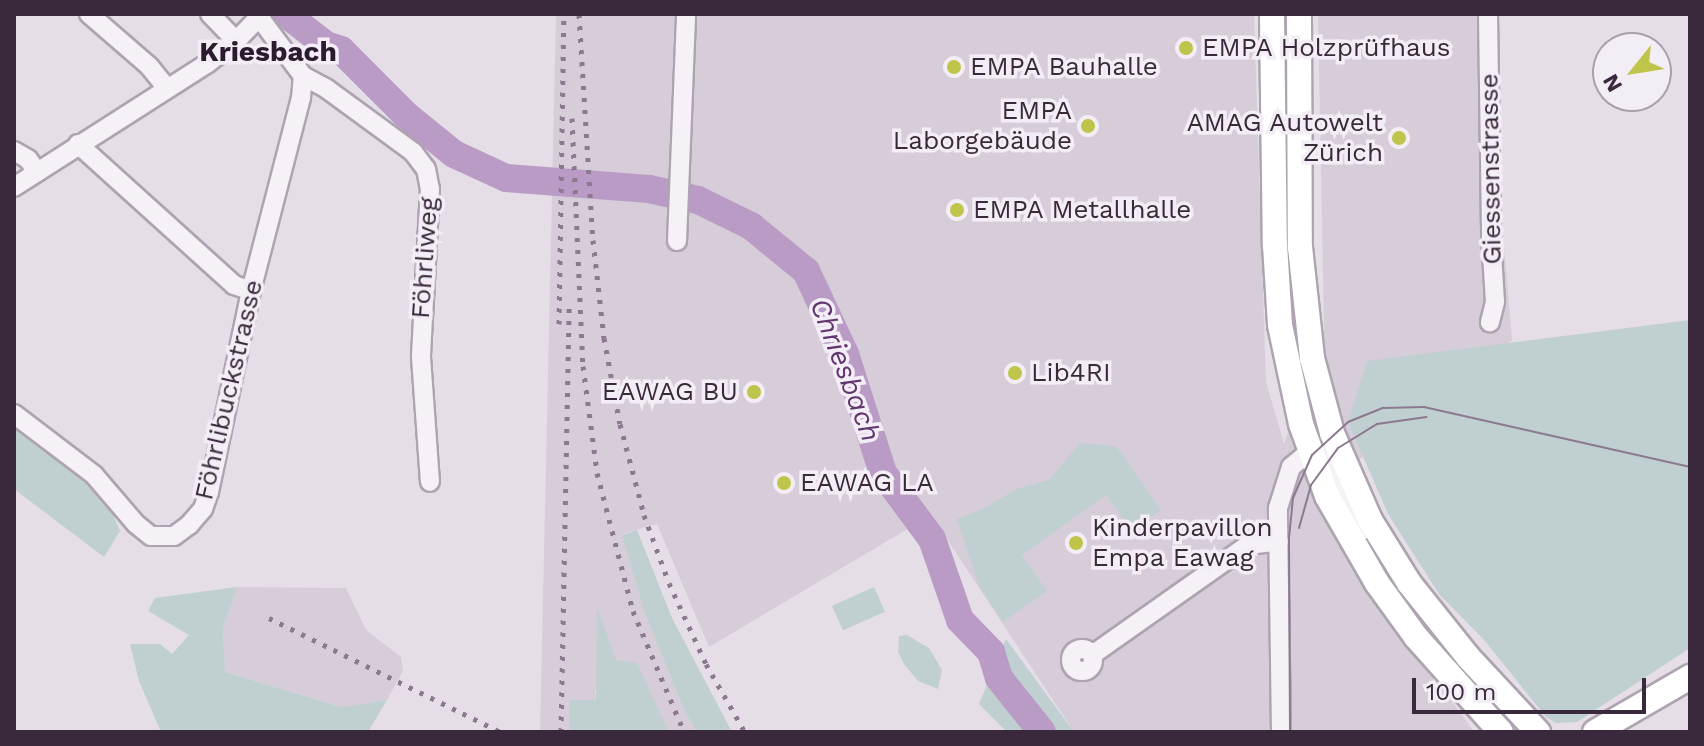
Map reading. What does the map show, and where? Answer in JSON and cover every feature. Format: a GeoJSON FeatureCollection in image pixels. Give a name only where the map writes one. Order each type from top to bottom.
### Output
{"type":"FeatureCollection","features":[{"type":"Feature","properties":{"kind":"main road"},"geometry":{"type":"LineString","coordinates":[[1272,14],[1275,245],[1280,325],[1289,378],[1310,451],[1327,496],[1377,583],[1416,637],[1501,732]]}},
{"type":"Feature","properties":{"kind":"main road"},"geometry":{"type":"LineString","coordinates":[[1299,14],[1300,247],[1312,358],[1327,417],[1370,520],[1409,583],[1468,657],[1538,732]]}},
{"type":"Feature","properties":{"kind":"main road"},"geometry":{"type":"LineString","coordinates":[[1595,732],[1680,683]]}},
{"type":"Feature","properties":{"kind":"main road"},"geometry":{"type":"LineString","coordinates":[[1631,732],[1680,683]]}},
{"type":"Feature","properties":{"kind":"main road"},"geometry":{"type":"LineString","coordinates":[[1480,709],[1490,732]]}},
{"type":"Feature","properties":{"kind":"street"},"geometry":{"type":"LineString","coordinates":[[89,14],[149,66],[166,87]]}},
{"type":"Feature","properties":{"kind":"street"},"geometry":{"type":"LineString","coordinates":[[210,14],[236,41]]}},
{"type":"Feature","properties":{"kind":"street"},"geometry":{"type":"LineString","coordinates":[[677,241],[686,14]]}},
{"type":"Feature","properties":{"kind":"street","name":"Giessenstrasse"},"geometry":{"type":"LineString","coordinates":[[1488,14],[1491,237],[1495,302],[1490,322]]}},
{"type":"Feature","properties":{"kind":"street"},"geometry":{"type":"LineString","coordinates":[[14,187],[236,41],[260,15]]}},
{"type":"Feature","properties":{"kind":"street","name":"Föhrliweg"},"geometry":{"type":"LineString","coordinates":[[260,15],[303,76],[327,89],[413,152],[426,169],[430,189],[421,357],[430,482]]}},
{"type":"Feature","properties":{"kind":"street","name":"Föhrlibuckstrasse"},"geometry":{"type":"LineString","coordinates":[[14,414],[94,475],[144,532],[156,538],[174,536],[203,509],[251,291],[301,98],[303,76]]}},
{"type":"Feature","properties":{"kind":"street"},"geometry":{"type":"LineString","coordinates":[[78,144],[234,285],[251,291]]}},
{"type":"Feature","properties":{"kind":"street"},"geometry":{"type":"LineString","coordinates":[[14,151],[28,159],[37,172]]}},
{"type":"Feature","properties":{"kind":"street"},"geometry":{"type":"LineString","coordinates":[[1281,732],[1280,495],[1291,467],[1310,451],[1320,454],[1333,470],[1379,557],[1409,583]]}},
{"type":"Feature","properties":{"kind":"street"},"geometry":{"type":"LineString","coordinates":[[1092,655],[1248,545],[1279,541]]}},
{"type":"Feature","properties":{"kind":"shaded area"},"geometry":{"type":"Polygon","coordinates":[[[556,14],[1254,14],[1266,382],[1284,444],[1324,331],[1318,14],[1499,14],[1500,196],[1512,340],[1318,492],[1371,590],[1474,732],[1074,732],[931,515],[709,647],[657,524],[622,534],[644,611],[684,710],[697,732],[669,732],[663,722],[595,690],[596,701],[570,700],[570,732],[540,732],[556,14]]]}},
{"type":"Feature","properties":{"kind":"shaded area"},"geometry":{"type":"Polygon","coordinates":[[[1690,320],[1690,648],[1577,722],[1556,723],[1546,717],[1485,641],[1439,594],[1388,514],[1348,422],[1367,361],[1690,320]]]}},
{"type":"Feature","properties":{"kind":"shaded area"},"geometry":{"type":"Polygon","coordinates":[[[14,425],[104,495],[120,531],[104,557],[14,489],[14,425]]]}},
{"type":"Feature","properties":{"kind":"shaded area"},"geometry":{"type":"Polygon","coordinates":[[[1080,443],[1116,446],[1161,510],[1131,530],[1106,495],[1022,555],[1047,591],[1003,622],[979,586],[957,519],[981,510],[1016,489],[1049,480],[1080,443]]]}},
{"type":"Feature","properties":{"kind":"shaded area"},"geometry":{"type":"Polygon","coordinates":[[[637,530],[672,618],[732,732],[697,732],[684,710],[644,611],[622,535],[637,530]]]}},
{"type":"Feature","properties":{"kind":"shaded area"},"geometry":{"type":"Polygon","coordinates":[[[237,587],[346,588],[366,630],[401,657],[403,671],[387,700],[341,707],[225,672],[223,628],[237,587]]]}},
{"type":"Feature","properties":{"kind":"shaded area"},"geometry":{"type":"Polygon","coordinates":[[[237,587],[223,628],[225,672],[341,707],[387,700],[368,732],[161,732],[139,681],[130,644],[160,644],[172,654],[189,635],[148,611],[155,598],[237,587]]]}},
{"type":"Feature","properties":{"kind":"shaded area"},"geometry":{"type":"Polygon","coordinates":[[[874,587],[885,612],[843,630],[832,606],[874,587]]]}},
{"type":"Feature","properties":{"kind":"shaded area"},"geometry":{"type":"Polygon","coordinates":[[[597,607],[616,660],[637,663],[669,732],[570,732],[570,700],[596,700],[597,607]]]}},
{"type":"Feature","properties":{"kind":"shaded area"},"geometry":{"type":"Polygon","coordinates":[[[907,635],[929,648],[942,670],[938,689],[918,681],[904,664],[898,652],[899,636],[907,635]]]}},
{"type":"Feature","properties":{"kind":"shaded area"},"geometry":{"type":"Polygon","coordinates":[[[1006,639],[1074,732],[1007,732],[979,704],[1006,639]]]}},
{"type":"Feature","properties":{"kind":"waterway","name":"Chriesbach"},"geometry":{"type":"LineString","coordinates":[[286,14],[326,45],[341,50],[406,115],[454,154],[506,178],[649,189],[698,200],[751,226],[806,271],[845,354],[883,473],[932,539],[960,620],[991,652],[999,678],[1042,732]]}},
{"type":"Feature","properties":{"kind":"tram line"},"geometry":{"type":"LineString","coordinates":[[1290,732],[1289,538],[1293,498],[1312,455],[1348,422],[1383,408],[1424,407],[1690,467]]}},
{"type":"Feature","properties":{"kind":"tram line"},"geometry":{"type":"LineString","coordinates":[[1299,528],[1311,485],[1338,448],[1377,424],[1427,417]]}},
{"type":"Feature","properties":{"kind":"railway"},"geometry":{"type":"LineString","coordinates":[[559,324],[564,14]]}},
{"type":"Feature","properties":{"kind":"railway"},"geometry":{"type":"LineString","coordinates":[[579,14],[593,240],[604,338],[620,424],[644,515],[669,583],[706,664],[745,732]]}},
{"type":"Feature","properties":{"kind":"railway"},"geometry":{"type":"LineString","coordinates":[[572,118],[583,366],[597,473],[633,611],[684,732]]}},
{"type":"Feature","properties":{"kind":"railway"},"geometry":{"type":"LineString","coordinates":[[561,732],[569,308]]}},
{"type":"Feature","properties":{"kind":"railway"},"geometry":{"type":"LineString","coordinates":[[269,618],[501,732]]}},
{"type":"Feature","properties":{"kind":"place","name":"EMPA Holzprüfhaus"},"geometry":{"type":"Point","coordinates":[1186,48]}},
{"type":"Feature","properties":{"kind":"place","name":"EMPA Bauhalle"},"geometry":{"type":"Point","coordinates":[954,67]}},
{"type":"Feature","properties":{"kind":"place","name":"EMPA Laborgebäude"},"geometry":{"type":"Point","coordinates":[1088,126]}},
{"type":"Feature","properties":{"kind":"place","name":"AMAG Autowelt Zürich"},"geometry":{"type":"Point","coordinates":[1399,138]}},
{"type":"Feature","properties":{"kind":"place","name":"EMPA Metallhalle"},"geometry":{"type":"Point","coordinates":[957,210]}},
{"type":"Feature","properties":{"kind":"place","name":"Lib4RI"},"geometry":{"type":"Point","coordinates":[1015,373]}},
{"type":"Feature","properties":{"kind":"place","name":"EAWAG BU"},"geometry":{"type":"Point","coordinates":[754,392]}},
{"type":"Feature","properties":{"kind":"place","name":"EAWAG LA"},"geometry":{"type":"Point","coordinates":[784,483]}},
{"type":"Feature","properties":{"kind":"place","name":"Kinderpavillon Empa Eawag"},"geometry":{"type":"Point","coordinates":[1076,543]}},
{"type":"Feature","properties":{"kind":"district","name":"Kriesbach"},"geometry":{"type":"Point","coordinates":[268,52]}}]}
